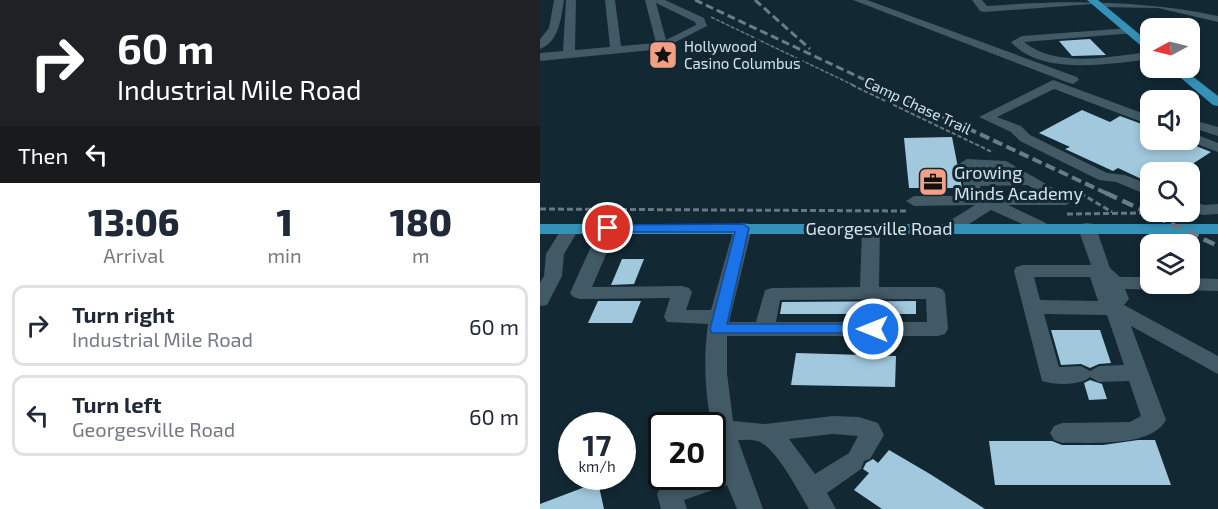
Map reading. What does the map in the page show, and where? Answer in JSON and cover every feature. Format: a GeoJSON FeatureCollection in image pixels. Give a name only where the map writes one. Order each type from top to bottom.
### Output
{"type":"FeatureCollection","features":[{"type":"Feature","properties":{"kind":"main road"},"geometry":{"type":"LineString","coordinates":[[1094,2],[1140,40]]}},
{"type":"Feature","properties":{"kind":"main road"},"geometry":{"type":"LineString","coordinates":[[1188,78],[1218,102]]}},
{"type":"Feature","properties":{"kind":"main road","name":"Georgesville Road"},"geometry":{"type":"LineString","coordinates":[[540,229],[1040,227],[1218,229]]}},
{"type":"Feature","properties":{"kind":"street"},"geometry":{"type":"LineString","coordinates":[[540,46],[554,29],[560,0]]}},
{"type":"Feature","properties":{"kind":"street"},"geometry":{"type":"LineString","coordinates":[[569,55],[571,0]]}},
{"type":"Feature","properties":{"kind":"street"},"geometry":{"type":"LineString","coordinates":[[610,0],[616,51]]}},
{"type":"Feature","properties":{"kind":"street"},"geometry":{"type":"LineString","coordinates":[[650,0],[662,46]]}},
{"type":"Feature","properties":{"kind":"street"},"geometry":{"type":"LineString","coordinates":[[540,57],[662,46],[702,26],[700,20],[657,0]]}},
{"type":"Feature","properties":{"kind":"street"},"geometry":{"type":"LineString","coordinates":[[858,0],[1140,105]]}},
{"type":"Feature","properties":{"kind":"street"},"geometry":{"type":"LineString","coordinates":[[977,0],[984,9],[1094,2],[1153,4],[1202,13],[1218,19]]}},
{"type":"Feature","properties":{"kind":"street"},"geometry":{"type":"LineString","coordinates":[[1130,31],[1017,42],[1060,62],[1140,57]]}},
{"type":"Feature","properties":{"kind":"street"},"geometry":{"type":"LineString","coordinates":[[1140,117],[1053,84],[986,117],[1016,129],[1025,138],[1104,177],[1119,178],[1140,187]]}},
{"type":"Feature","properties":{"kind":"street"},"geometry":{"type":"LineString","coordinates":[[1200,126],[1218,132]]}},
{"type":"Feature","properties":{"kind":"street"},"geometry":{"type":"LineString","coordinates":[[1200,140],[1218,148]]}},
{"type":"Feature","properties":{"kind":"street"},"geometry":{"type":"LineString","coordinates":[[915,206],[985,201],[1066,200],[1000,164],[968,164],[971,181],[985,201],[1040,227]]}},
{"type":"Feature","properties":{"kind":"street"},"geometry":{"type":"LineString","coordinates":[[952,227],[985,201]]}},
{"type":"Feature","properties":{"kind":"street"},"geometry":{"type":"LineString","coordinates":[[1200,209],[1218,209]]}},
{"type":"Feature","properties":{"kind":"street"},"geometry":{"type":"LineString","coordinates":[[540,300],[553,276],[555,254],[570,228]]}},
{"type":"Feature","properties":{"kind":"street"},"geometry":{"type":"LineString","coordinates":[[608,228],[580,293],[682,292],[674,317],[764,329],[938,329],[935,293],[772,294],[764,329]]}},
{"type":"Feature","properties":{"kind":"street"},"geometry":{"type":"LineString","coordinates":[[721,412],[716,367],[719,323],[743,228]]}},
{"type":"Feature","properties":{"kind":"street"},"geometry":{"type":"LineString","coordinates":[[869,293],[871,228]]}},
{"type":"Feature","properties":{"kind":"street"},"geometry":{"type":"LineString","coordinates":[[1062,433],[1132,431],[1154,420],[1111,291],[1087,228]]}},
{"type":"Feature","properties":{"kind":"street"},"geometry":{"type":"LineString","coordinates":[[1138,373],[1050,375],[1023,271],[1111,291],[1218,366]]}},
{"type":"Feature","properties":{"kind":"street"},"geometry":{"type":"LineString","coordinates":[[1200,285],[1218,285]]}},
{"type":"Feature","properties":{"kind":"street"},"geometry":{"type":"LineString","coordinates":[[1033,307],[1140,286]]}},
{"type":"Feature","properties":{"kind":"street"},"geometry":{"type":"LineString","coordinates":[[726,431],[766,433],[816,427],[861,427],[870,430],[872,435],[857,457],[817,500],[783,446],[773,436],[766,433]]}},
{"type":"Feature","properties":{"kind":"street"},"geometry":{"type":"LineString","coordinates":[[726,442],[734,472],[750,509]]}},
{"type":"Feature","properties":{"kind":"street"},"geometry":{"type":"LineString","coordinates":[[674,509],[670,494],[734,472]]}},
{"type":"Feature","properties":{"kind":"path","name":"Camp Chase Trail"},"geometry":{"type":"LineString","coordinates":[[706,14],[1001,156]]}},
{"type":"Feature","properties":{"kind":"path"},"geometry":{"type":"LineString","coordinates":[[1075,191],[1096,201],[1113,213]]}},
{"type":"Feature","properties":{"kind":"path"},"geometry":{"type":"LineString","coordinates":[[540,209],[915,206]]}},
{"type":"Feature","properties":{"kind":"path"},"geometry":{"type":"LineString","coordinates":[[1062,213],[1140,213]]}},
{"type":"Feature","properties":{"kind":"building"},"geometry":{"type":"Polygon","coordinates":[[[1090,39],[1106,55],[1072,56],[1059,41],[1090,39]]]}},
{"type":"Feature","properties":{"kind":"building"},"geometry":{"type":"Polygon","coordinates":[[[1082,110],[1110,122],[1120,116],[1140,123],[1140,150],[1200,150],[1200,148],[1211,152],[1196,162],[1140,162],[1140,178],[1118,168],[1113,171],[1065,149],[1070,147],[1039,133],[1082,110]]]}},
{"type":"Feature","properties":{"kind":"building"},"geometry":{"type":"Polygon","coordinates":[[[952,137],[962,188],[909,188],[904,138],[952,137]]]}},
{"type":"Feature","properties":{"kind":"building"},"geometry":{"type":"Polygon","coordinates":[[[622,259],[644,259],[634,284],[611,285],[622,259]]]}},
{"type":"Feature","properties":{"kind":"building"},"geometry":{"type":"Polygon","coordinates":[[[598,301],[641,301],[632,323],[588,323],[598,301]]]}},
{"type":"Feature","properties":{"kind":"building"},"geometry":{"type":"Polygon","coordinates":[[[916,301],[916,314],[780,314],[782,302],[916,301]]]}},
{"type":"Feature","properties":{"kind":"building"},"geometry":{"type":"Polygon","coordinates":[[[1051,330],[1100,330],[1111,363],[1099,364],[1090,368],[1081,364],[1061,365],[1051,330]]]}},
{"type":"Feature","properties":{"kind":"building"},"geometry":{"type":"Polygon","coordinates":[[[796,353],[896,356],[895,387],[791,385],[796,353]]]}},
{"type":"Feature","properties":{"kind":"building"},"geometry":{"type":"Polygon","coordinates":[[[1090,380],[1102,384],[1107,399],[1089,400],[1084,383],[1090,380]]]}},
{"type":"Feature","properties":{"kind":"building"},"geometry":{"type":"Polygon","coordinates":[[[1155,440],[1171,485],[995,485],[989,441],[1052,441],[1062,445],[1103,445],[1155,440]]]}},
{"type":"Feature","properties":{"kind":"building"},"geometry":{"type":"Polygon","coordinates":[[[889,450],[985,509],[882,509],[854,490],[869,473],[863,469],[866,463],[873,459],[878,463],[889,450]]]}},
{"type":"Feature","properties":{"kind":"building"},"geometry":{"type":"Polygon","coordinates":[[[577,490],[600,490],[604,509],[540,509],[540,504],[577,490]]]}},
{"type":"Feature","properties":{"kind":"railway"},"geometry":{"type":"LineString","coordinates":[[695,0],[878,86]]}},
{"type":"Feature","properties":{"kind":"railway"},"geometry":{"type":"LineString","coordinates":[[755,0],[810,49]]}},
{"type":"Feature","properties":{"kind":"railway"},"geometry":{"type":"LineString","coordinates":[[875,85],[1110,195]]}},
{"type":"Feature","properties":{"kind":"railway"},"geometry":{"type":"LineString","coordinates":[[1106,193],[1218,246]]}},
{"type":"Feature","properties":{"kind":"place","name":"Hollywood Casino Columbus"},"geometry":{"type":"Point","coordinates":[663,55]}},
{"type":"Feature","properties":{"kind":"place","name":"Growing Minds Academy"},"geometry":{"type":"Point","coordinates":[933,182]}},
{"type":"Feature","properties":{"kind":"route"},"geometry":{"type":"LineString","coordinates":[[608,228],[743,228],[718,329],[873,329]]}}]}
